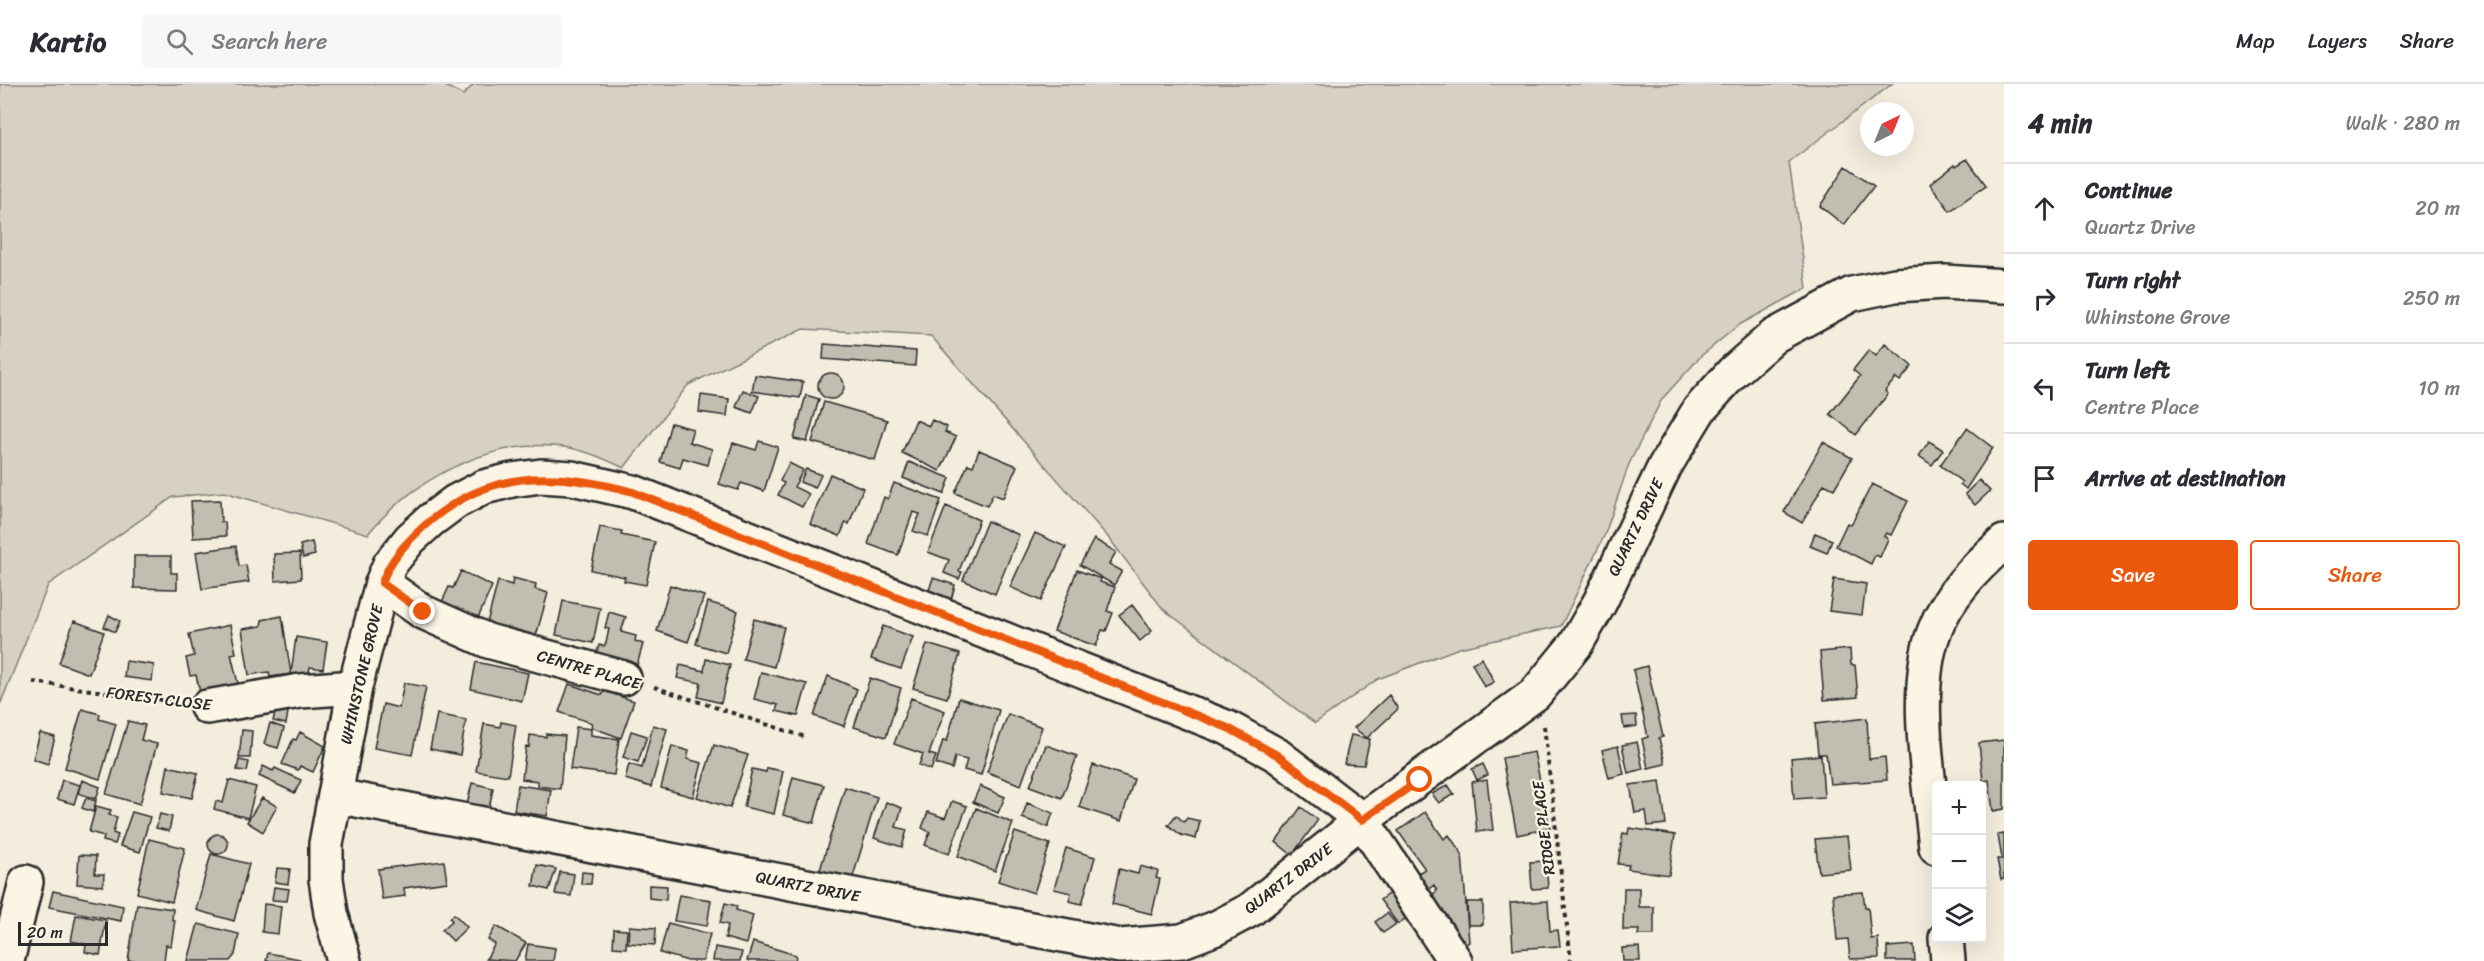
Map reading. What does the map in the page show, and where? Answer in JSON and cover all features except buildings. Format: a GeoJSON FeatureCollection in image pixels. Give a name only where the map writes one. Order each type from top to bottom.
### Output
{"type":"FeatureCollection","features":[{"type":"Feature","properties":{"kind":"street","name":"QUARTZ DRIVE"},"geometry":{"type":"LineString","coordinates":[[336,796],[1120,946],[1182,941],[1216,928],[1250,910],[1362,820],[1535,694],[1576,644],[1600,602],[1665,466],[1699,410],[1733,372],[1774,336],[1852,294],[1895,285],[1946,282],[2004,286]]}},
{"type":"Feature","properties":{"kind":"street","name":"WHINSTONE GROVE"},"geometry":{"type":"LineString","coordinates":[[344,961],[331,913],[326,879],[326,844],[355,687],[382,583],[390,564],[410,539],[455,502],[481,489],[512,480],[541,477],[597,482],[633,492],[1228,728],[1277,755],[1362,820],[1455,961]]}},
{"type":"Feature","properties":{"kind":"street"},"geometry":{"type":"LineString","coordinates":[[1935,835],[1925,712],[1925,662],[1934,631],[1951,599],[1973,570],[2004,542]]}},
{"type":"Feature","properties":{"kind":"street","name":"CENTRE PLACE"},"geometry":{"type":"LineString","coordinates":[[382,583],[423,612],[488,641],[624,678]]}},
{"type":"Feature","properties":{"kind":"street","name":"FOREST CLOSE"},"geometry":{"type":"LineString","coordinates":[[207,707],[300,691],[355,687]]}},
{"type":"Feature","properties":{"kind":"street"},"geometry":{"type":"LineString","coordinates":[[7,961],[26,882]]}},
{"type":"Feature","properties":{"kind":"street"},"geometry":{"type":"LineString","coordinates":[[1946,943],[1948,961]]}},
{"type":"Feature","properties":{"kind":"path","name":"CENTRE PLACE"},"geometry":{"type":"LineString","coordinates":[[624,678],[805,737]]}},
{"type":"Feature","properties":{"kind":"path","name":"FOREST CLOSE"},"geometry":{"type":"LineString","coordinates":[[33,682],[207,707]]}},
{"type":"Feature","properties":{"kind":"path","name":"RIDGE PLACE"},"geometry":{"type":"LineString","coordinates":[[1535,694],[1542,710],[1571,961]]}},
{"type":"Feature","properties":{"kind":"shaded area"},"geometry":{"type":"Polygon","coordinates":[[[0,84],[442,84],[463,95],[474,84],[1892,84],[1868,102],[1860,102],[1860,108],[1789,162],[1807,288],[1739,325],[1701,356],[1662,399],[1629,464],[1605,534],[1561,626],[1459,648],[1378,679],[1315,723],[1163,609],[1108,537],[931,336],[803,329],[688,385],[624,468],[585,452],[556,446],[526,446],[495,452],[466,462],[437,476],[411,493],[368,534],[224,492],[173,497],[48,585],[0,705],[0,84]]]}},
{"type":"Feature","properties":{"kind":"route"},"geometry":{"type":"LineString","coordinates":[[423,612],[382,583],[390,564],[410,539],[455,502],[484,487],[512,480],[541,477],[597,482],[633,492],[1228,728],[1277,755],[1362,820],[1420,780]]}}]}
